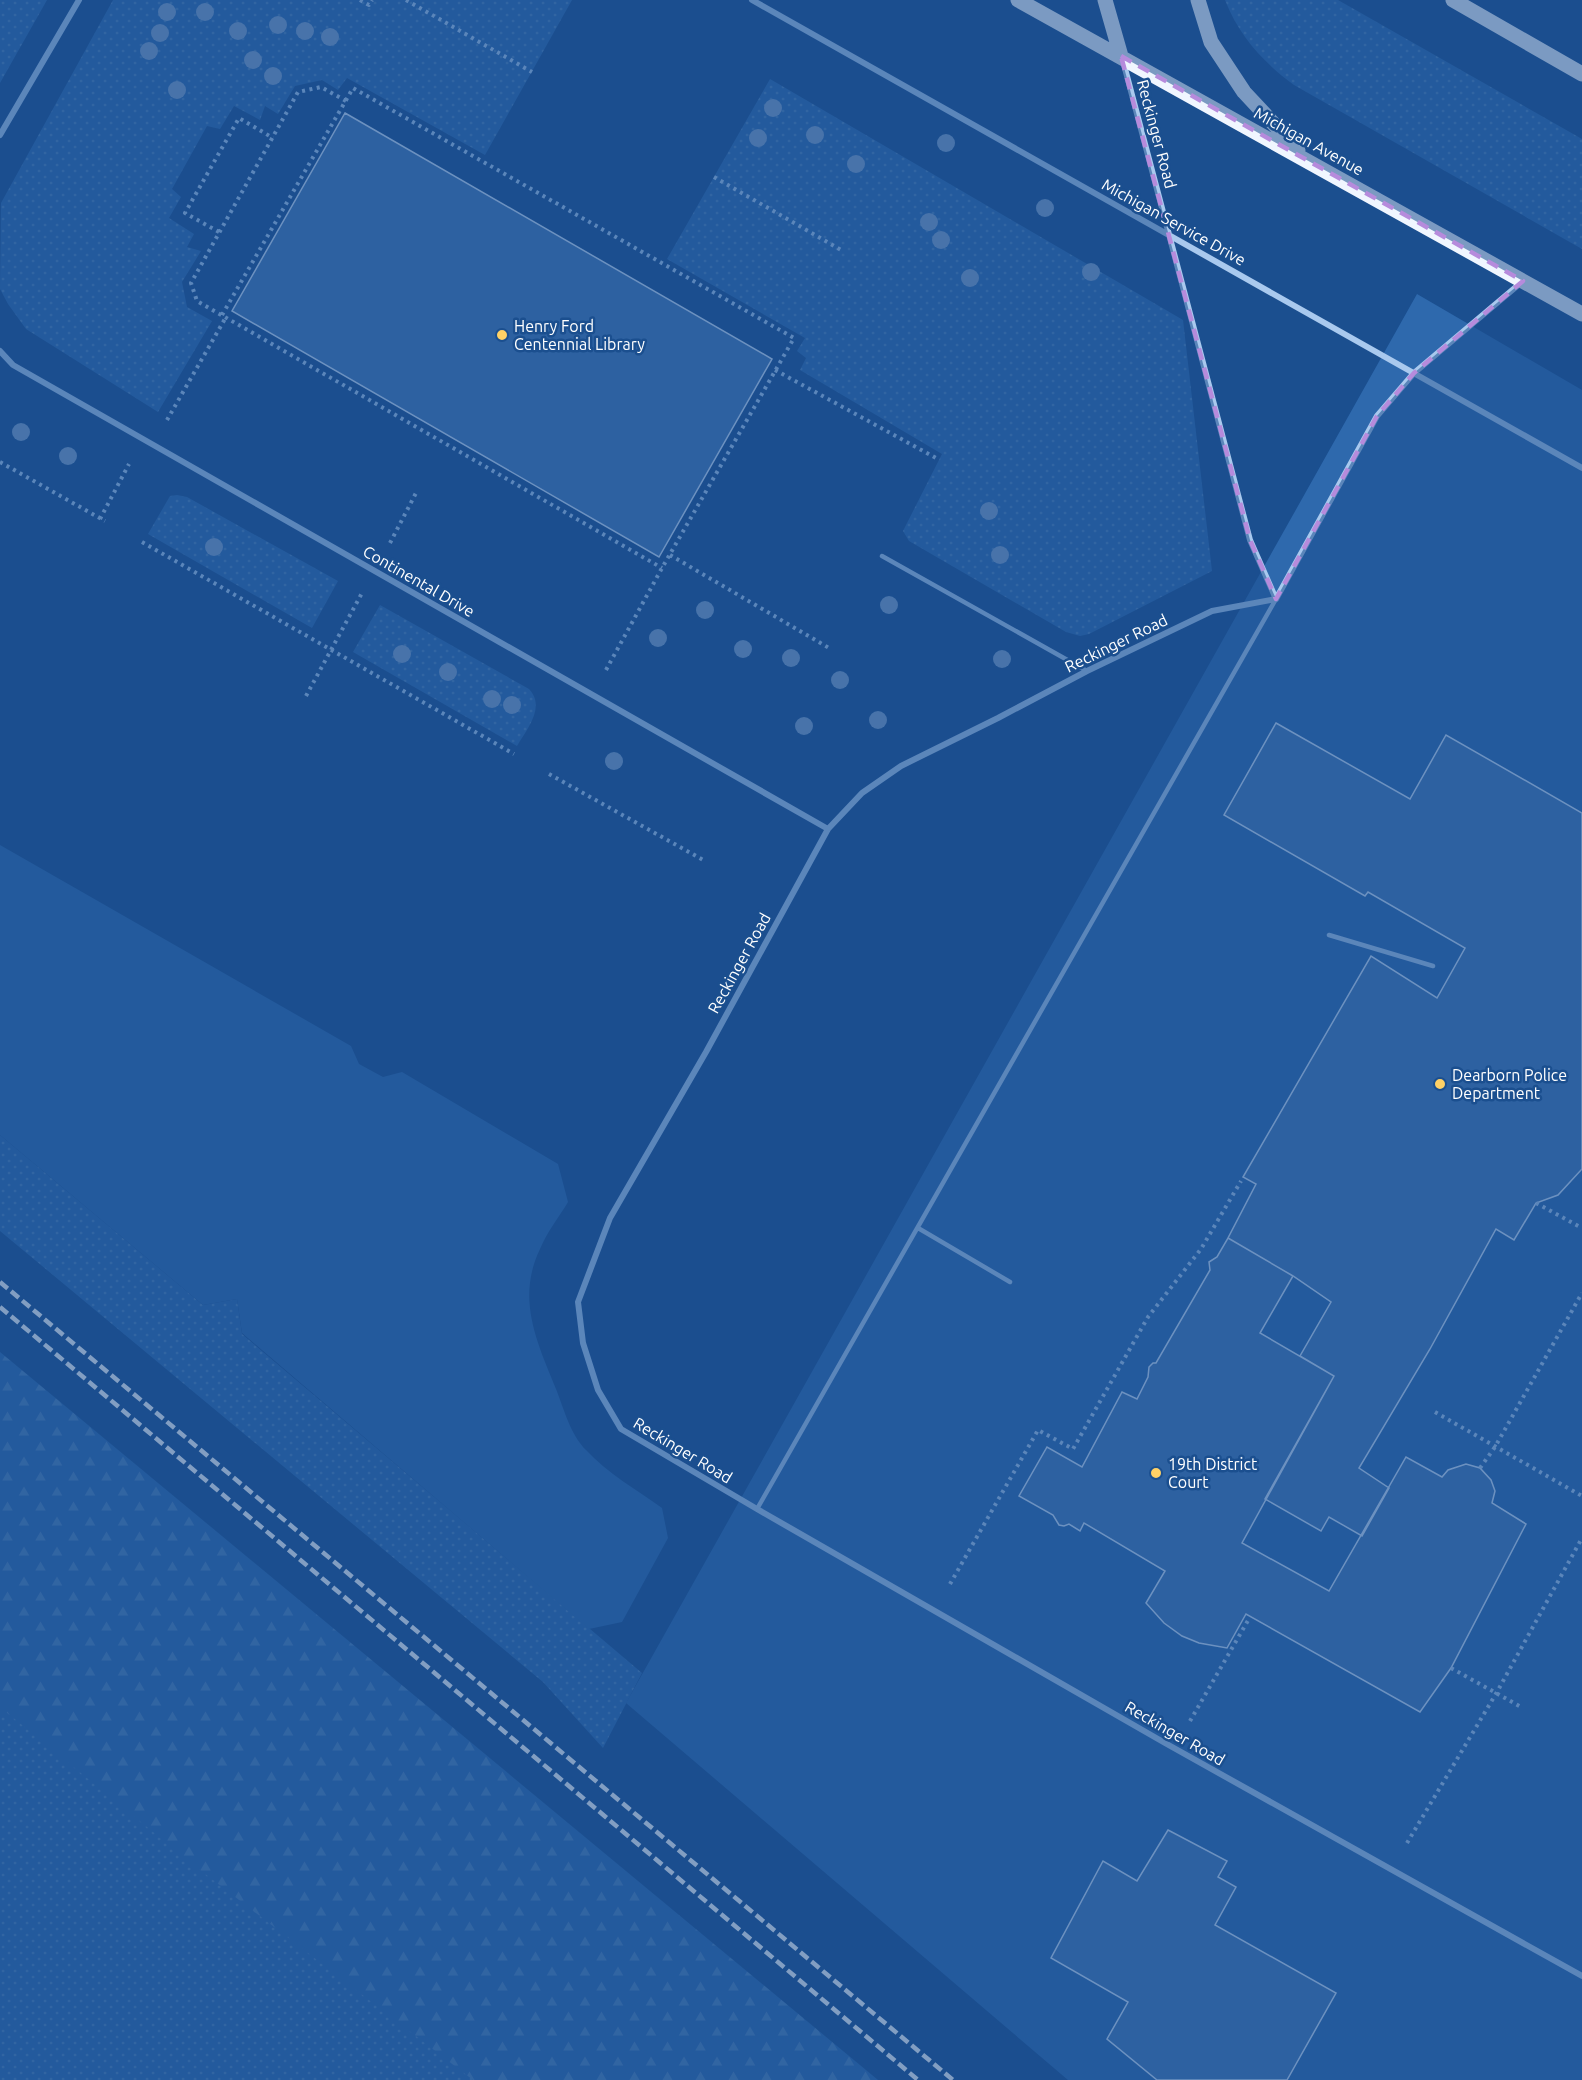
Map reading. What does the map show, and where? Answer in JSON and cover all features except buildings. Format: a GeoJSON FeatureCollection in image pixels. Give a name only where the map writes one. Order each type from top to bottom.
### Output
{"type":"FeatureCollection","features":[{"type":"Feature","properties":{"kind":"main road","name":"Michigan Avenue"},"geometry":{"type":"LineString","coordinates":[[1018,0],[1582,314]]}},
{"type":"Feature","properties":{"kind":"main road"},"geometry":{"type":"LineString","coordinates":[[1105,0],[1121,56]]}},
{"type":"Feature","properties":{"kind":"main road"},"geometry":{"type":"LineString","coordinates":[[1198,0],[1211,42],[1244,92],[1309,161]]}},
{"type":"Feature","properties":{"kind":"main road"},"geometry":{"type":"LineString","coordinates":[[1453,0],[1582,74]]}},
{"type":"Feature","properties":{"kind":"street"},"geometry":{"type":"LineString","coordinates":[[0,135],[79,0]]}},
{"type":"Feature","properties":{"kind":"street","name":"Michigan Service Drive"},"geometry":{"type":"LineString","coordinates":[[752,0],[1582,468]]}},
{"type":"Feature","properties":{"kind":"street","name":"Reckinger Road"},"geometry":{"type":"LineString","coordinates":[[1121,56],[1250,540],[1276,599],[1212,611],[1087,671],[901,766],[862,793],[828,829],[700,1062],[610,1218],[578,1302],[583,1343],[598,1390],[621,1429],[1266,1800],[1582,1976]]}},
{"type":"Feature","properties":{"kind":"street"},"geometry":{"type":"LineString","coordinates":[[1276,599],[1377,416],[1414,373],[1523,281]]}},
{"type":"Feature","properties":{"kind":"street","name":"Continental Drive"},"geometry":{"type":"LineString","coordinates":[[0,351],[24,371],[828,829]]}},
{"type":"Feature","properties":{"kind":"lane"},"geometry":{"type":"LineString","coordinates":[[882,556],[1087,671]]}},
{"type":"Feature","properties":{"kind":"lane"},"geometry":{"type":"LineString","coordinates":[[757,1509],[1276,599]]}},
{"type":"Feature","properties":{"kind":"lane"},"geometry":{"type":"LineString","coordinates":[[1329,935],[1433,966]]}},
{"type":"Feature","properties":{"kind":"lane"},"geometry":{"type":"LineString","coordinates":[[918,1228],[1010,1282]]}},
{"type":"Feature","properties":{"kind":"path"},"geometry":{"type":"LineString","coordinates":[[360,0],[369,5],[372,0]]}},
{"type":"Feature","properties":{"kind":"path"},"geometry":{"type":"LineString","coordinates":[[406,0],[532,72]]}},
{"type":"Feature","properties":{"kind":"path"},"geometry":{"type":"LineString","coordinates":[[346,101],[321,87],[298,92],[191,283],[196,301],[662,568]]}},
{"type":"Feature","properties":{"kind":"path"},"geometry":{"type":"LineString","coordinates":[[168,420],[353,88],[794,338],[606,670]]}},
{"type":"Feature","properties":{"kind":"path"},"geometry":{"type":"LineString","coordinates":[[219,232],[185,213],[239,118],[273,138]]}},
{"type":"Feature","properties":{"kind":"path"},"geometry":{"type":"LineString","coordinates":[[714,177],[843,251]]}},
{"type":"Feature","properties":{"kind":"path"},"geometry":{"type":"LineString","coordinates":[[776,370],[936,458]]}},
{"type":"Feature","properties":{"kind":"path"},"geometry":{"type":"LineString","coordinates":[[0,462],[105,521]]}},
{"type":"Feature","properties":{"kind":"path"},"geometry":{"type":"LineString","coordinates":[[100,519],[129,464]]}},
{"type":"Feature","properties":{"kind":"path"},"geometry":{"type":"LineString","coordinates":[[390,543],[417,491]]}},
{"type":"Feature","properties":{"kind":"path"},"geometry":{"type":"LineString","coordinates":[[142,542],[514,754]]}},
{"type":"Feature","properties":{"kind":"path"},"geometry":{"type":"LineString","coordinates":[[670,555],[829,648]]}},
{"type":"Feature","properties":{"kind":"path"},"geometry":{"type":"LineString","coordinates":[[306,696],[362,593]]}},
{"type":"Feature","properties":{"kind":"path"},"geometry":{"type":"LineString","coordinates":[[549,774],[705,861]]}},
{"type":"Feature","properties":{"kind":"path"},"geometry":{"type":"LineString","coordinates":[[951,1584],[1038,1430],[1073,1449],[1148,1317],[1201,1249],[1241,1181]]}},
{"type":"Feature","properties":{"kind":"path"},"geometry":{"type":"LineString","coordinates":[[1536,1203],[1582,1228]]}},
{"type":"Feature","properties":{"kind":"path"},"geometry":{"type":"LineString","coordinates":[[1480,1468],[1495,1447],[1582,1293]]}},
{"type":"Feature","properties":{"kind":"path"},"geometry":{"type":"LineString","coordinates":[[1435,1412],[1582,1496]]}},
{"type":"Feature","properties":{"kind":"path"},"geometry":{"type":"LineString","coordinates":[[1407,1843],[1497,1692],[1582,1538]]}},
{"type":"Feature","properties":{"kind":"path"},"geometry":{"type":"LineString","coordinates":[[1190,1721],[1250,1617]]}},
{"type":"Feature","properties":{"kind":"path"},"geometry":{"type":"LineString","coordinates":[[1451,1668],[1523,1708]]}},
{"type":"Feature","properties":{"kind":"highlighted area"},"geometry":{"type":"Polygon","coordinates":[[[1121,56],[1523,281],[1414,373],[1377,416],[1276,599],[1250,540],[1121,56]]]}},
{"type":"Feature","properties":{"kind":"green space"},"geometry":{"type":"Polygon","coordinates":[[[0,0],[47,0],[0,83],[0,0]]]}},
{"type":"Feature","properties":{"kind":"green space"},"geometry":{"type":"Polygon","coordinates":[[[113,0],[572,0],[485,155],[347,78],[338,90],[322,80],[295,86],[278,114],[265,106],[260,120],[234,106],[220,129],[207,126],[172,189],[181,197],[169,218],[194,234],[187,247],[201,251],[182,282],[187,307],[212,321],[158,412],[26,329],[0,289],[1,203],[113,0]]]}},
{"type":"Feature","properties":{"kind":"green space"},"geometry":{"type":"Polygon","coordinates":[[[1225,0],[1338,0],[1582,139],[1582,249],[1294,85],[1253,47],[1237,25],[1225,0]]]}},
{"type":"Feature","properties":{"kind":"green space"},"geometry":{"type":"Polygon","coordinates":[[[770,79],[1183,320],[1212,571],[1089,634],[1080,636],[1066,632],[909,541],[903,531],[942,454],[800,370],[806,358],[797,351],[805,338],[667,259],[770,79]]]}},
{"type":"Feature","properties":{"kind":"green space"},"geometry":{"type":"Polygon","coordinates":[[[1417,294],[1582,390],[1582,2080],[1068,2080],[626,1703],[1417,294]]]}},
{"type":"Feature","properties":{"kind":"green space"},"geometry":{"type":"Polygon","coordinates":[[[170,496],[187,497],[338,581],[312,628],[148,534],[170,496]]]}},
{"type":"Feature","properties":{"kind":"green space"},"geometry":{"type":"Polygon","coordinates":[[[380,605],[529,689],[536,703],[535,710],[530,725],[517,746],[353,652],[380,605]]]}},
{"type":"Feature","properties":{"kind":"green space"},"geometry":{"type":"Polygon","coordinates":[[[0,845],[351,1046],[359,1064],[383,1077],[402,1072],[558,1164],[568,1202],[546,1237],[533,1267],[530,1303],[536,1337],[568,1421],[580,1444],[603,1466],[662,1508],[668,1538],[622,1622],[589,1629],[242,1333],[237,1299],[203,1305],[0,1135],[0,845]]]}},
{"type":"Feature","properties":{"kind":"green space"},"geometry":{"type":"Polygon","coordinates":[[[0,1135],[203,1305],[237,1299],[242,1334],[642,1673],[603,1748],[543,1682],[0,1231],[0,1135]]]}},
{"type":"Feature","properties":{"kind":"green space"},"geometry":{"type":"Polygon","coordinates":[[[0,1352],[878,2080],[473,2080],[191,1863],[0,1707],[0,1352]]]}},
{"type":"Feature","properties":{"kind":"green space"},"geometry":{"type":"Polygon","coordinates":[[[0,1591],[586,2080],[0,2080],[0,1591]]]}},
{"type":"Feature","properties":{"kind":"railway"},"geometry":{"type":"LineString","coordinates":[[0,1282],[953,2080]]}},
{"type":"Feature","properties":{"kind":"railway"},"geometry":{"type":"LineString","coordinates":[[0,1307],[918,2080]]}},
{"type":"Feature","properties":{"kind":"place","name":"Henry Ford Centennial Library"},"geometry":{"type":"Point","coordinates":[502,335]}},
{"type":"Feature","properties":{"kind":"place","name":"Dearborn Police Department"},"geometry":{"type":"Point","coordinates":[1440,1084]}},
{"type":"Feature","properties":{"kind":"place","name":"19th District Court"},"geometry":{"type":"Point","coordinates":[1156,1473]}}]}
